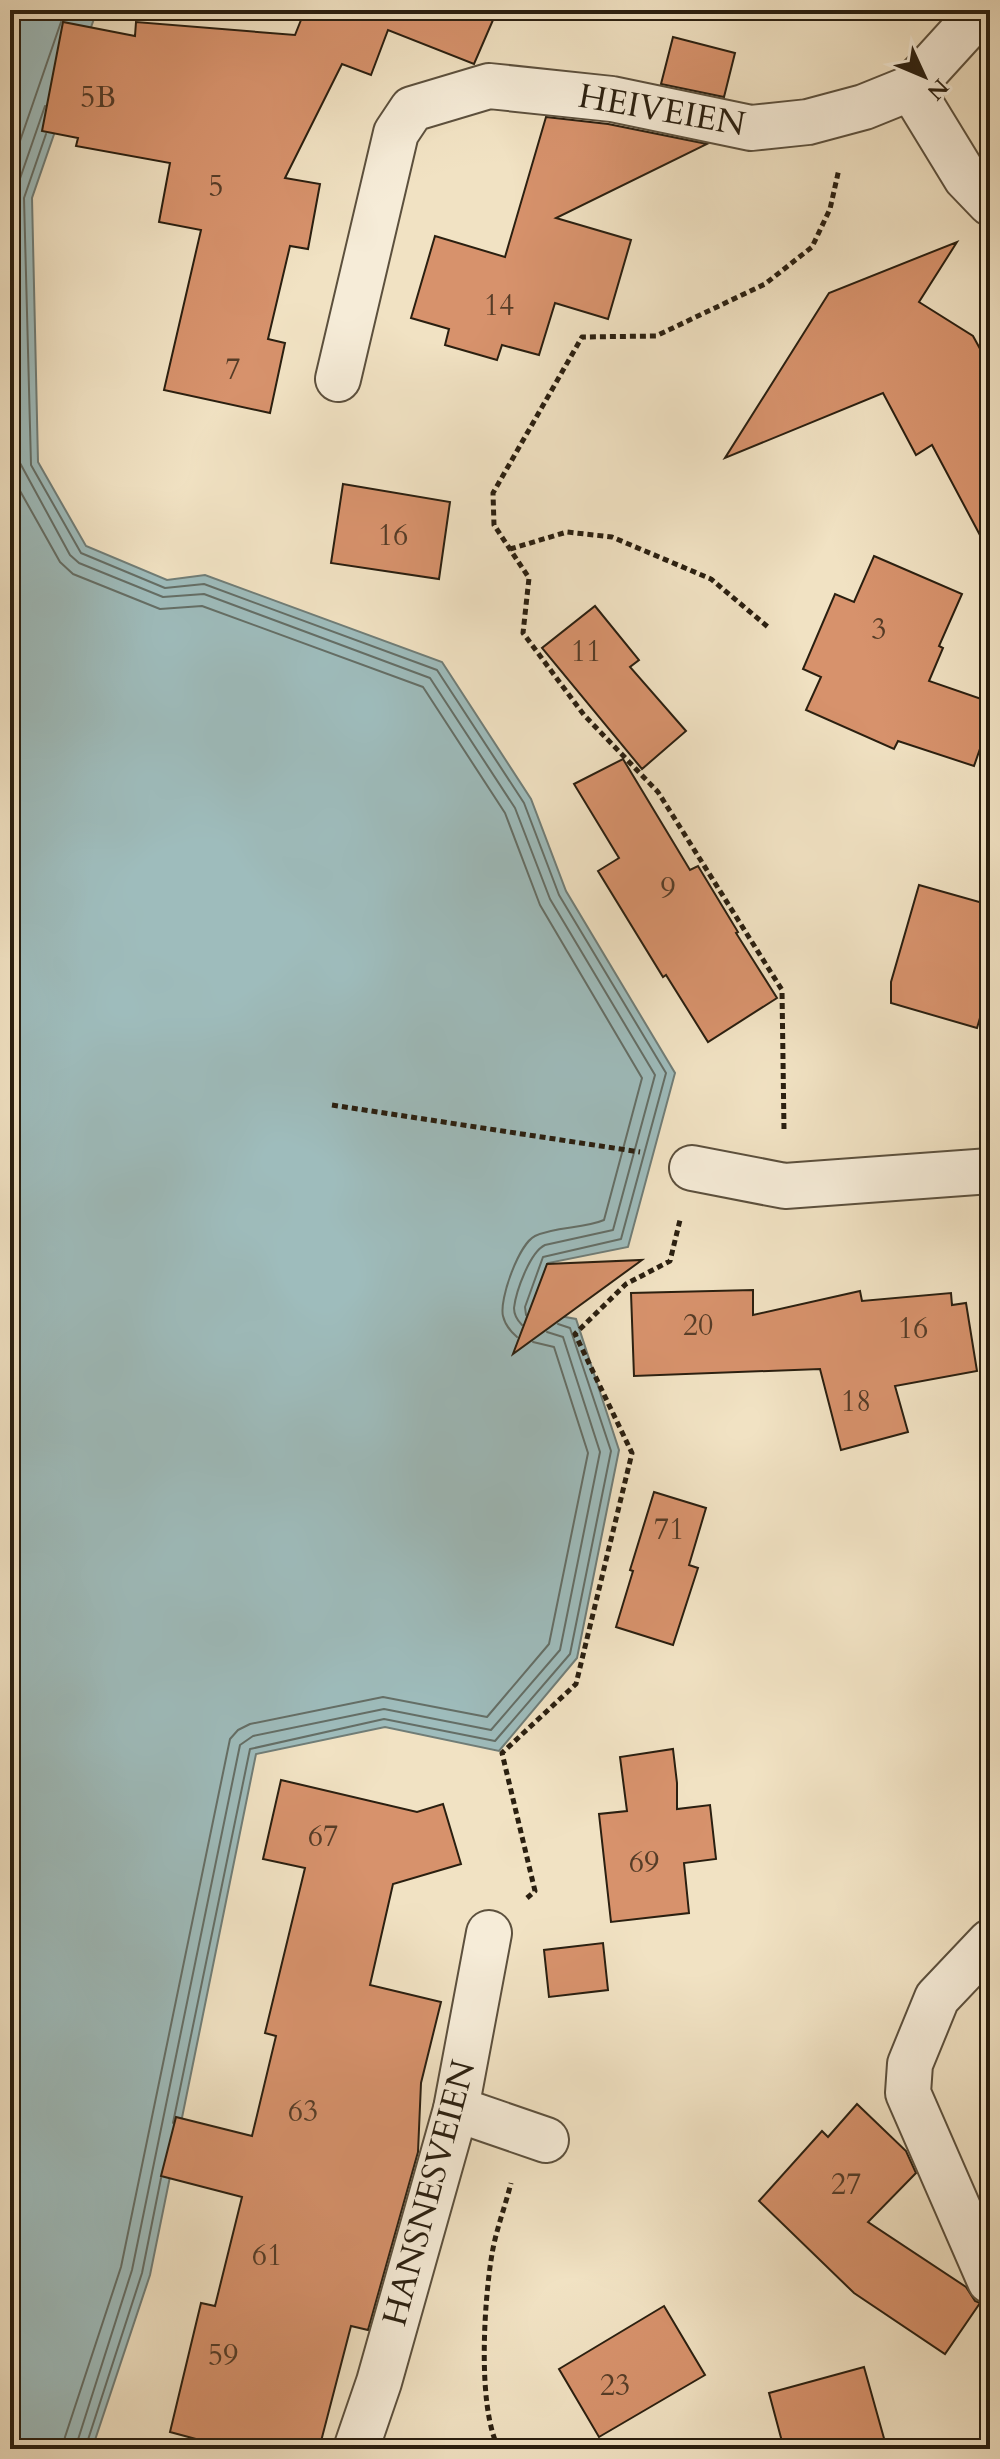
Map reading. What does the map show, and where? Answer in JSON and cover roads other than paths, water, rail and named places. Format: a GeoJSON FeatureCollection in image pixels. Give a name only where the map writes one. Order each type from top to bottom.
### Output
{"type":"FeatureCollection","features":[{"type":"Feature","properties":{"kind":"street"},"geometry":{"type":"LineString","coordinates":[[982,10],[911,88],[966,178],[990,203]]}},
{"type":"Feature","properties":{"kind":"street","name":"HEIVEIEN"},"geometry":{"type":"LineString","coordinates":[[338,379],[396,133],[412,109],[489,86],[612,99],[751,128],[808,122],[837,115],[911,88]]}},
{"type":"Feature","properties":{"kind":"street"},"geometry":{"type":"LineString","coordinates":[[692,1168],[785,1186],[990,1171]]}},
{"type":"Feature","properties":{"kind":"street","name":"HANSNESVEIEN"},"geometry":{"type":"LineString","coordinates":[[356,2449],[379,2382],[456,2109],[489,1933]]}},
{"type":"Feature","properties":{"kind":"street"},"geometry":{"type":"LineString","coordinates":[[990,1942],[937,1998],[910,2064],[908,2093],[990,2281]]}},
{"type":"Feature","properties":{"kind":"street"},"geometry":{"type":"LineString","coordinates":[[456,2109],[546,2140]]}},
{"type":"Feature","properties":{"kind":"water"},"geometry":{"type":"Polygon","coordinates":[[[10,10],[97,10],[32,198],[38,462],[86,546],[167,580],[205,575],[442,662],[531,799],[566,891],[675,1073],[628,1247],[548,1263],[532,1311],[576,1319],[619,1450],[577,1658],[499,1751],[385,1727],[256,1754],[150,2275],[92,2449],[10,2449],[10,10]]]}}]}
